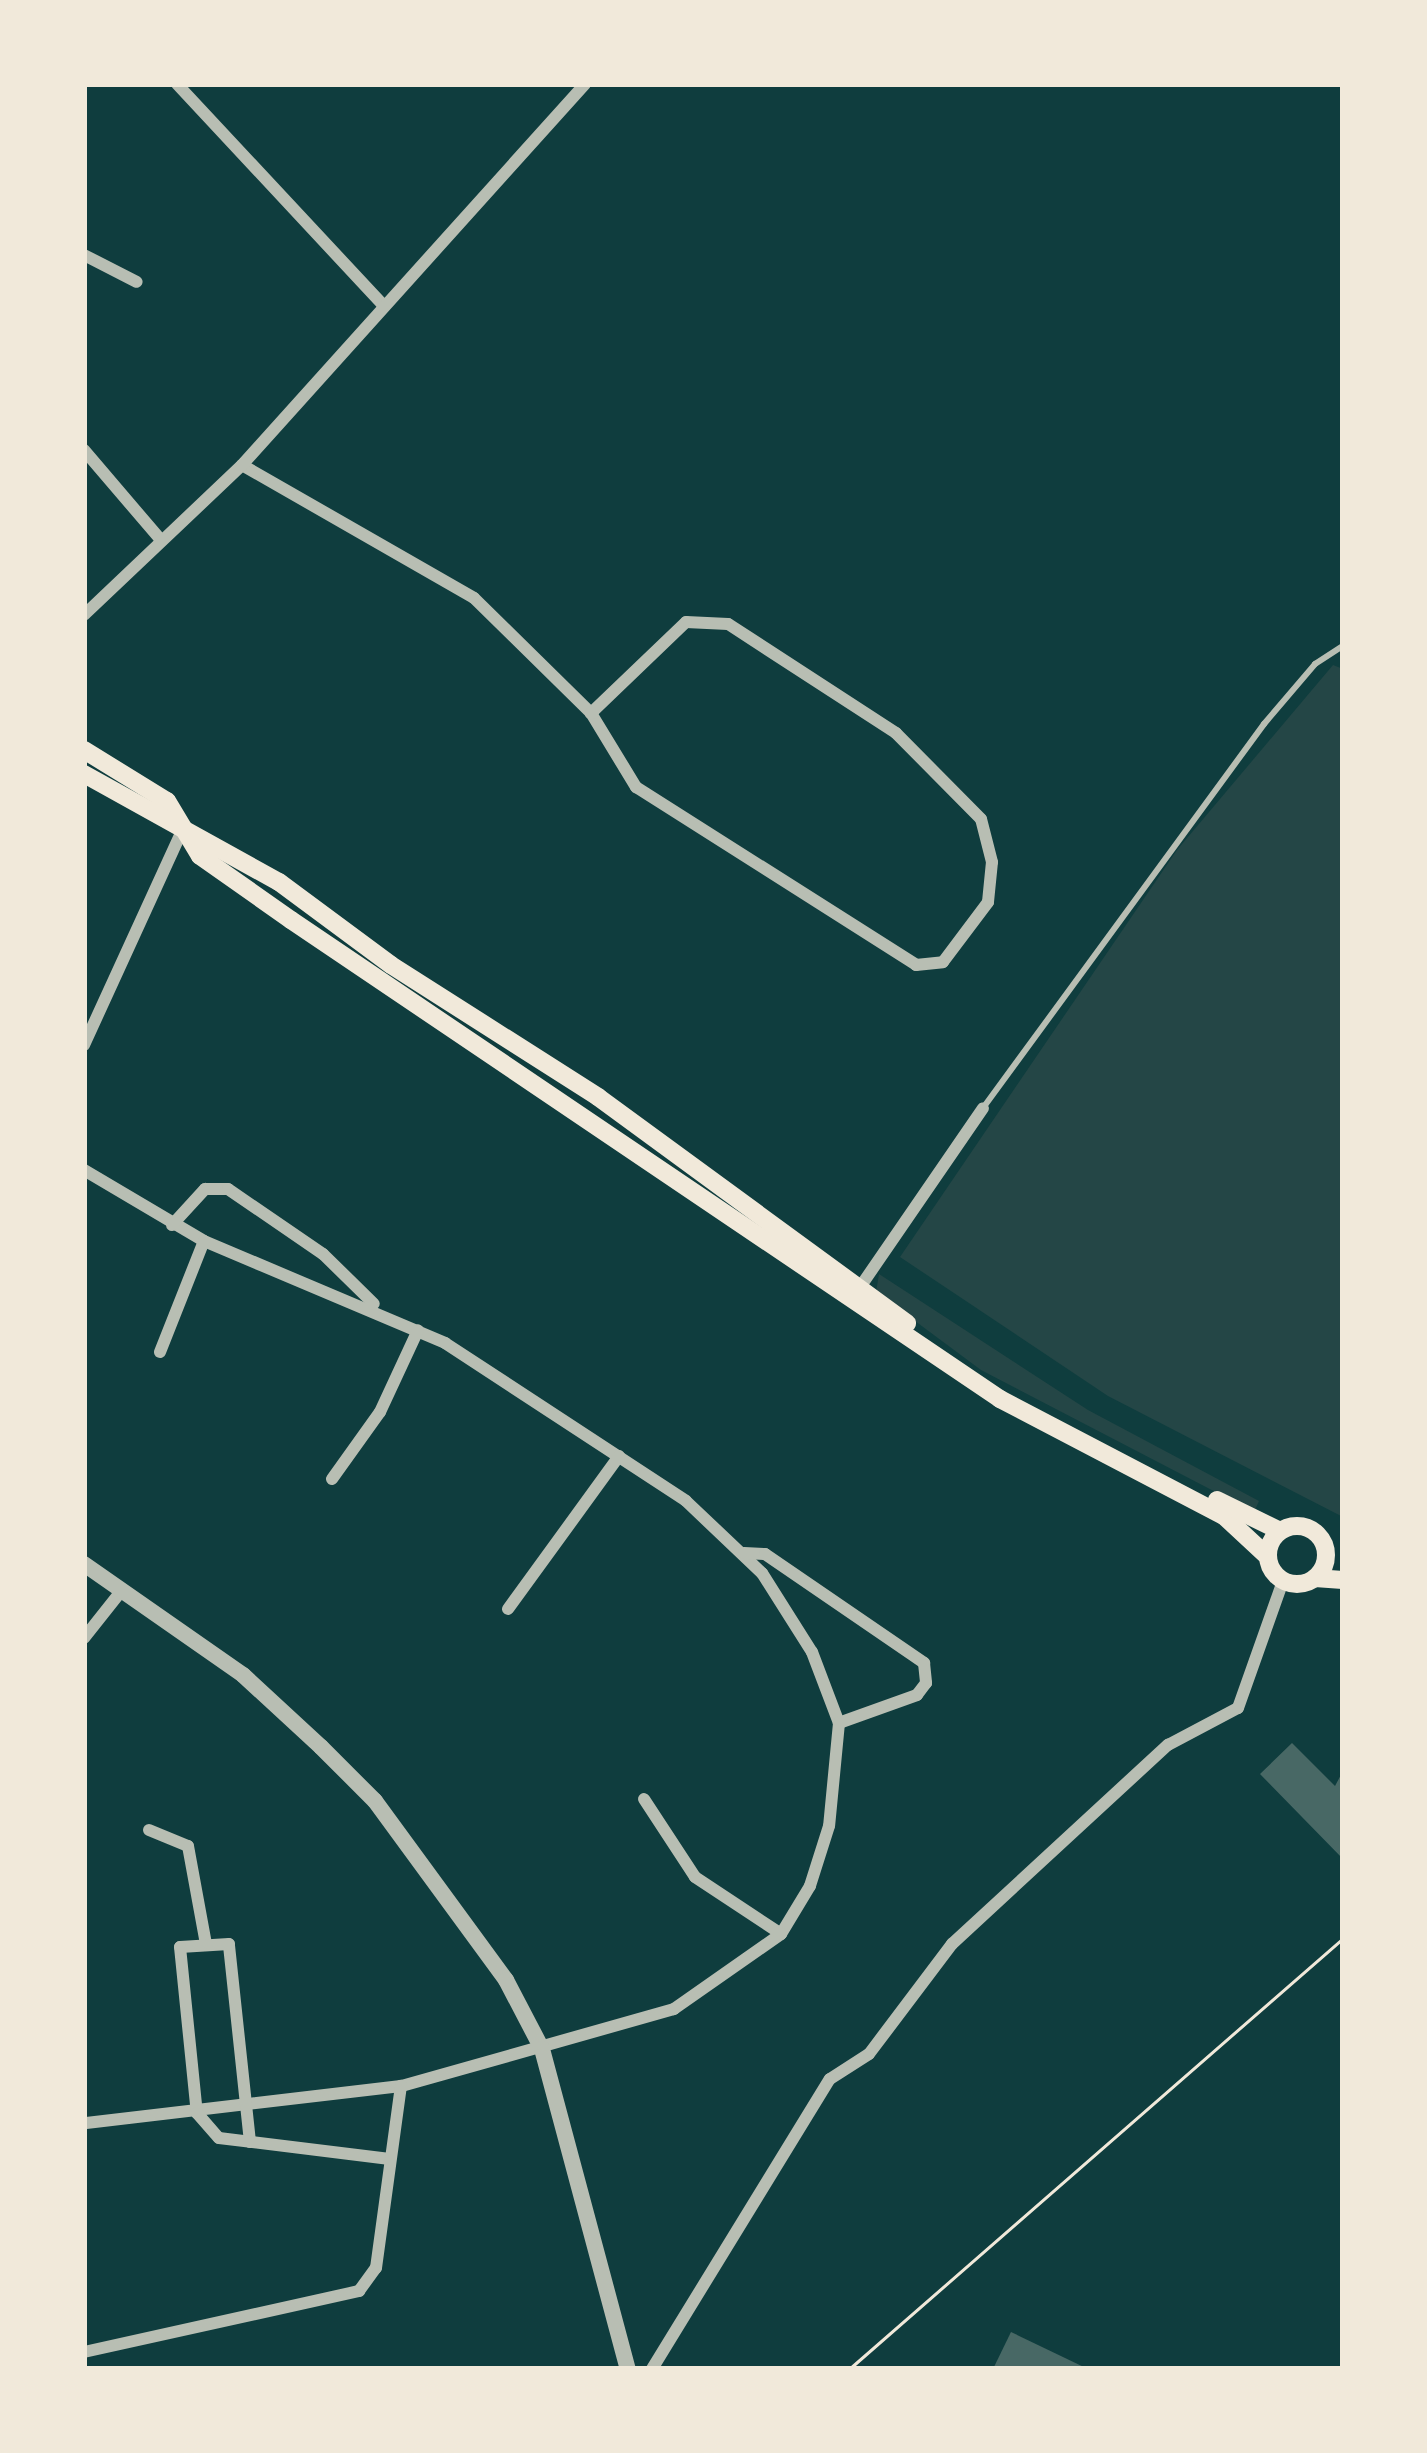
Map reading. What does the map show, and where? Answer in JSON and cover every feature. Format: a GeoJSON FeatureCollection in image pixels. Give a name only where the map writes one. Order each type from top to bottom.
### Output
{"type":"FeatureCollection","features":[{"type":"Feature","properties":{"kind":"main road"},"geometry":{"type":"LineString","coordinates":[[84,750],[167,801],[182,829],[217,869],[1005,1391],[1280,1532],[1306,1528],[1343,1560]]}},
{"type":"Feature","properties":{"kind":"main road"},"geometry":{"type":"LineString","coordinates":[[84,774],[182,829]]}},
{"type":"Feature","properties":{"kind":"main road"},"geometry":{"type":"LineString","coordinates":[[856,1293],[1000,1399],[1224,1516],[1268,1556],[1283,1581],[1343,1580]]}},
{"type":"Feature","properties":{"kind":"main road"},"geometry":{"type":"LineString","coordinates":[[1268,1556],[1280,1532]]}},
{"type":"Feature","properties":{"kind":"main road"},"geometry":{"type":"LineString","coordinates":[[1315,1578],[1324,1547]]}},
{"type":"Feature","properties":{"kind":"street"},"geometry":{"type":"LineString","coordinates":[[177,84],[382,304]]}},
{"type":"Feature","properties":{"kind":"street"},"geometry":{"type":"LineString","coordinates":[[84,615],[242,465],[578,86]]}},
{"type":"Feature","properties":{"kind":"street"},"geometry":{"type":"LineString","coordinates":[[84,255],[137,282]]}},
{"type":"Feature","properties":{"kind":"street"},"geometry":{"type":"LineString","coordinates":[[84,450],[160,539]]}},
{"type":"Feature","properties":{"kind":"street"},"geometry":{"type":"LineString","coordinates":[[242,465],[474,598],[591,713],[636,788],[916,965],[943,962],[988,902],[992,862],[981,819],[896,733],[728,624],[686,622],[591,713]]}},
{"type":"Feature","properties":{"kind":"street"},"geometry":{"type":"LineString","coordinates":[[84,1045],[182,829]]}},
{"type":"Feature","properties":{"kind":"street"},"geometry":{"type":"LineString","coordinates":[[856,1293],[983,1108]]}},
{"type":"Feature","properties":{"kind":"street"},"geometry":{"type":"LineString","coordinates":[[84,1170],[204,1241],[379,1309],[620,1456],[744,1553],[812,1652],[839,1723],[830,1826],[810,1886],[781,1934],[674,2009],[401,2086],[245,2108],[84,2123]]}},
{"type":"Feature","properties":{"kind":"street"},"geometry":{"type":"LineString","coordinates":[[172,1225],[205,1189],[228,1189],[323,1254],[379,1309]]}},
{"type":"Feature","properties":{"kind":"street"},"geometry":{"type":"LineString","coordinates":[[160,1352],[204,1241]]}},
{"type":"Feature","properties":{"kind":"street"},"geometry":{"type":"LineString","coordinates":[[332,1479],[380,1412],[418,1330]]}},
{"type":"Feature","properties":{"kind":"street"},"geometry":{"type":"LineString","coordinates":[[508,1610],[620,1456]]}},
{"type":"Feature","properties":{"kind":"street"},"geometry":{"type":"LineString","coordinates":[[744,1553],[765,1554],[924,1664],[926,1683],[917,1695],[839,1723]]}},
{"type":"Feature","properties":{"kind":"street"},"geometry":{"type":"LineString","coordinates":[[84,1564],[243,1675],[375,1801],[506,1980],[542,2048],[628,2369]]}},
{"type":"Feature","properties":{"kind":"street"},"geometry":{"type":"LineString","coordinates":[[652,2369],[830,2079],[869,2054],[952,1944],[1168,1745],[1238,1708],[1283,1581]]}},
{"type":"Feature","properties":{"kind":"street"},"geometry":{"type":"LineString","coordinates":[[84,1638],[122,1590]]}},
{"type":"Feature","properties":{"kind":"street"},"geometry":{"type":"LineString","coordinates":[[644,1799],[695,1877],[781,1934]]}},
{"type":"Feature","properties":{"kind":"street"},"geometry":{"type":"LineString","coordinates":[[149,1830],[188,1846],[206,1944]]}},
{"type":"Feature","properties":{"kind":"street"},"geometry":{"type":"LineString","coordinates":[[250,2142],[229,1944],[180,1947],[197,2113],[219,2138],[250,2142],[390,2159]]}},
{"type":"Feature","properties":{"kind":"street"},"geometry":{"type":"LineString","coordinates":[[84,2352],[358,2291],[376,2268],[401,2086]]}},
{"type":"Feature","properties":{"kind":"lane"},"geometry":{"type":"LineString","coordinates":[[983,1108],[1264,724],[1316,664],[1343,646]]}},
{"type":"Feature","properties":{"kind":"path"},"geometry":{"type":"LineString","coordinates":[[849,2369],[1343,1938]]}},
{"type":"Feature","properties":{"kind":"shaded area"},"geometry":{"type":"Polygon","coordinates":[[[1333,665],[1343,669],[1343,1517],[1108,1396],[900,1257],[1177,850],[1333,665]]]}},
{"type":"Feature","properties":{"kind":"shaded area"},"geometry":{"type":"Polygon","coordinates":[[[879,1274],[1088,1410],[1259,1501],[1254,1512],[981,1370],[876,1292],[879,1274]]]}},
{"type":"Feature","properties":{"kind":"building"},"geometry":{"type":"Polygon","coordinates":[[[1292,1743],[1335,1786],[1343,1771],[1343,1859],[1260,1774],[1292,1743]]]}},
{"type":"Feature","properties":{"kind":"building"},"geometry":{"type":"Polygon","coordinates":[[[1011,2332],[1088,2369],[993,2369],[1011,2332]]]}}]}
